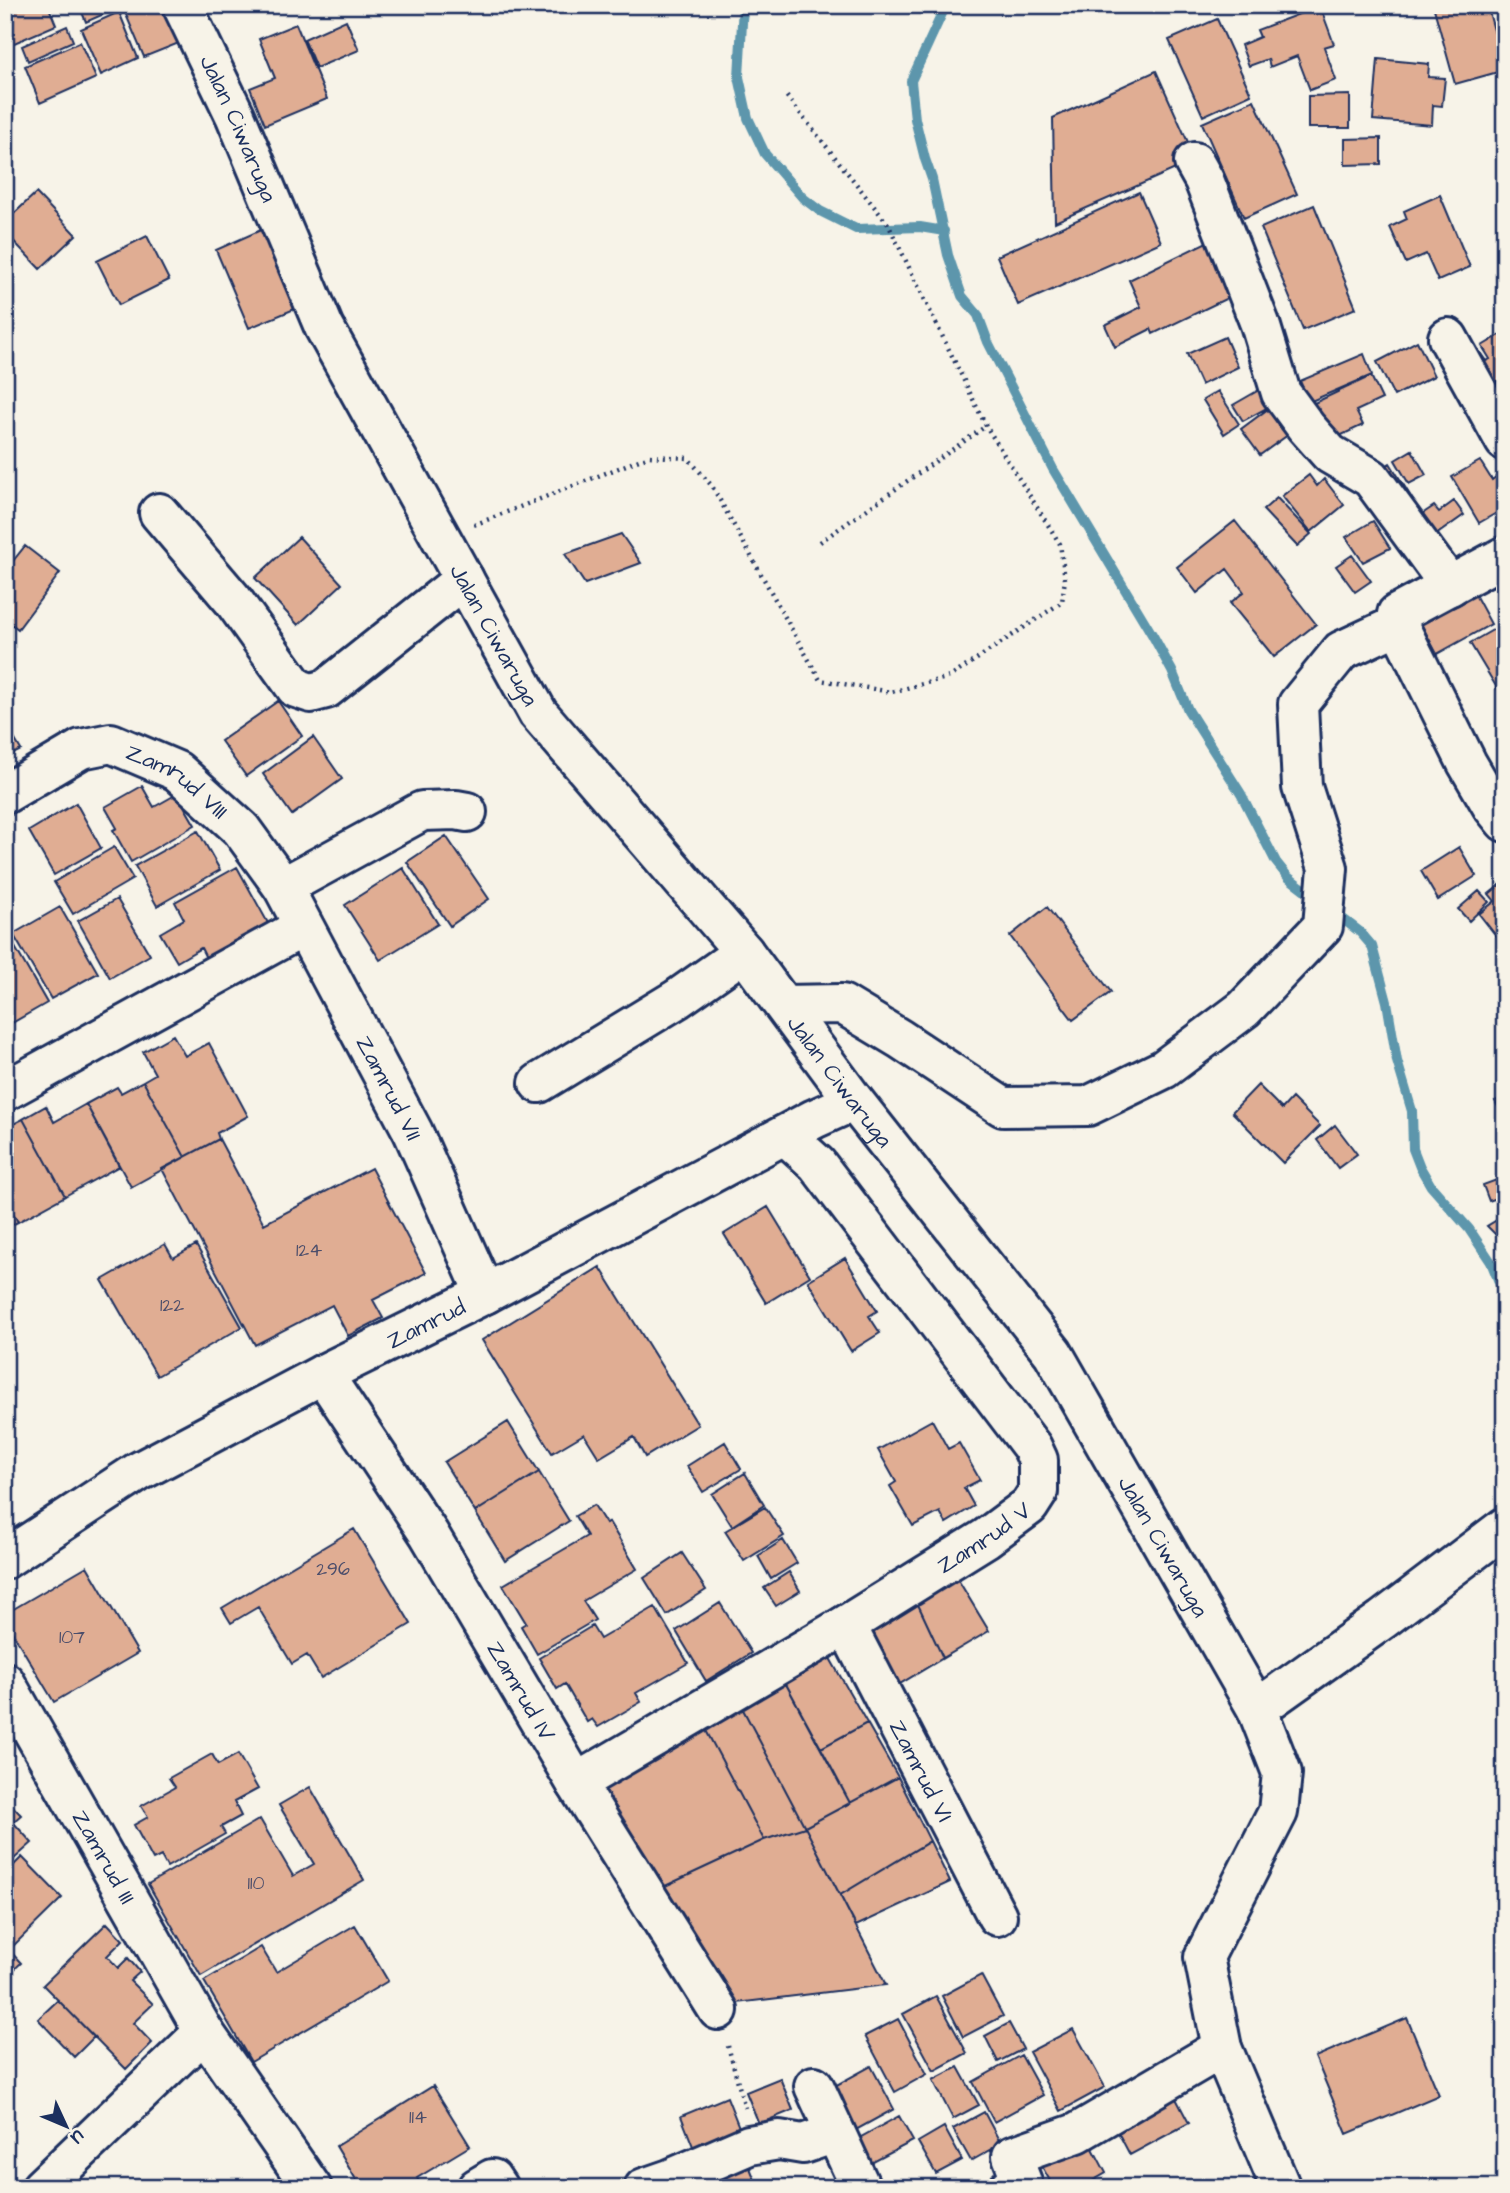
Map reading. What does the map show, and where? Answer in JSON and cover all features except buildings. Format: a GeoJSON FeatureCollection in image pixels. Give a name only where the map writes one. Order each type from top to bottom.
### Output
{"type":"FeatureCollection","features":[{"type":"Feature","properties":{"kind":"street","name":"Jalan Ciwaruga"},"geometry":{"type":"LineString","coordinates":[[182,5],[236,115],[324,327],[538,713],[744,952],[854,1101],[1053,1353],[1257,1709],[1282,1773],[1278,1812],[1204,1957],[1222,2048],[1281,2188]]}},
{"type":"Feature","properties":{"kind":"street"},"geometry":{"type":"LineString","coordinates":[[1194,162],[1204,180],[1260,324],[1281,393],[1330,454],[1371,478],[1450,586]]}},
{"type":"Feature","properties":{"kind":"street"},"geometry":{"type":"LineString","coordinates":[[1448,338],[1505,441]]}},
{"type":"Feature","properties":{"kind":"street"},"geometry":{"type":"LineString","coordinates":[[159,513],[233,600],[296,688],[311,693],[326,690],[464,579]]}},
{"type":"Feature","properties":{"kind":"street"},"geometry":{"type":"LineString","coordinates":[[1505,556],[1397,614],[1397,625],[1467,763],[1492,806],[1505,822]]}},
{"type":"Feature","properties":{"kind":"street"},"geometry":{"type":"LineString","coordinates":[[784,1004],[842,1004],[1003,1107],[1088,1105],[1164,1069],[1244,1009],[1323,926],[1328,868],[1302,787],[1298,704],[1341,651],[1397,625]]}},
{"type":"Feature","properties":{"kind":"street","name":"Zamrud VIII"},"geometry":{"type":"LineString","coordinates":[[5,794],[81,749],[111,743],[177,771],[241,830],[283,887]]}},
{"type":"Feature","properties":{"kind":"street"},"geometry":{"type":"LineString","coordinates":[[283,887],[422,811],[467,812]]}},
{"type":"Feature","properties":{"kind":"street","name":"Zamrud VII"},"geometry":{"type":"LineString","coordinates":[[283,887],[413,1132],[485,1294]]}},
{"type":"Feature","properties":{"kind":"street"},"geometry":{"type":"LineString","coordinates":[[5,1091],[303,926]]}},
{"type":"Feature","properties":{"kind":"street"},"geometry":{"type":"LineString","coordinates":[[539,1083],[677,999],[744,952]]}},
{"type":"Feature","properties":{"kind":"street","name":"Zamrud"},"geometry":{"type":"LineString","coordinates":[[5,1559],[138,1472],[854,1101]]}},
{"type":"Feature","properties":{"kind":"street","name":"Zamrud V"},"geometry":{"type":"LineString","coordinates":[[576,1783],[846,1625],[986,1538],[1029,1506],[1038,1492],[1038,1460],[1031,1447],[817,1164],[786,1135]]}},
{"type":"Feature","properties":{"kind":"street","name":"Zamrud IV"},"geometry":{"type":"LineString","coordinates":[[323,1374],[429,1534],[721,2023]]}},
{"type":"Feature","properties":{"kind":"street"},"geometry":{"type":"LineString","coordinates":[[1257,1709],[1382,1620],[1505,1527]]}},
{"type":"Feature","properties":{"kind":"street","name":"Zamrud VI"},"geometry":{"type":"LineString","coordinates":[[846,1625],[997,1916]]}},
{"type":"Feature","properties":{"kind":"street","name":"Zamrud III"},"geometry":{"type":"LineString","coordinates":[[5,1682],[204,2032],[312,2188]]}},
{"type":"Feature","properties":{"kind":"street"},"geometry":{"type":"LineString","coordinates":[[41,2188],[204,2032]]}},
{"type":"Feature","properties":{"kind":"street"},"geometry":{"type":"LineString","coordinates":[[1009,2188],[1023,2182],[1012,2156],[1077,2133],[1222,2048]]}},
{"type":"Feature","properties":{"kind":"street"},"geometry":{"type":"LineString","coordinates":[[814,2086],[861,2188]]}},
{"type":"Feature","properties":{"kind":"street"},"geometry":{"type":"LineString","coordinates":[[644,2188],[757,2144],[779,2140],[803,2144],[835,2133]]}},
{"type":"Feature","properties":{"kind":"street"},"geometry":{"type":"LineString","coordinates":[[477,2188],[492,2179],[498,2188]]}},
{"type":"Feature","properties":{"kind":"path"},"geometry":{"type":"LineString","coordinates":[[442,538],[649,456],[688,458],[712,486],[820,680],[891,692],[950,677],[1062,602],[1065,579],[1060,544],[986,426],[888,224],[785,93]]}},
{"type":"Feature","properties":{"kind":"path"},"geometry":{"type":"LineString","coordinates":[[820,542],[986,426]]}},
{"type":"Feature","properties":{"kind":"path"},"geometry":{"type":"LineString","coordinates":[[721,2023],[757,2144]]}},
{"type":"Feature","properties":{"kind":"waterway"},"geometry":{"type":"LineString","coordinates":[[743,5],[739,77],[748,118],[765,154],[803,198],[820,211],[856,229],[920,227],[944,231]]}},
{"type":"Feature","properties":{"kind":"waterway"},"geometry":{"type":"LineString","coordinates":[[946,5],[911,81],[915,119],[932,179],[948,255],[962,296],[978,315],[988,342],[1053,469],[1153,636],[1172,671],[1188,710],[1241,794],[1276,862],[1288,877],[1318,900]]}},
{"type":"Feature","properties":{"kind":"waterway"},"geometry":{"type":"LineString","coordinates":[[1334,912],[1360,932],[1372,946],[1387,1002],[1397,1061],[1412,1111],[1413,1149],[1420,1167],[1431,1186],[1469,1229],[1491,1262],[1505,1297]]}}]}
